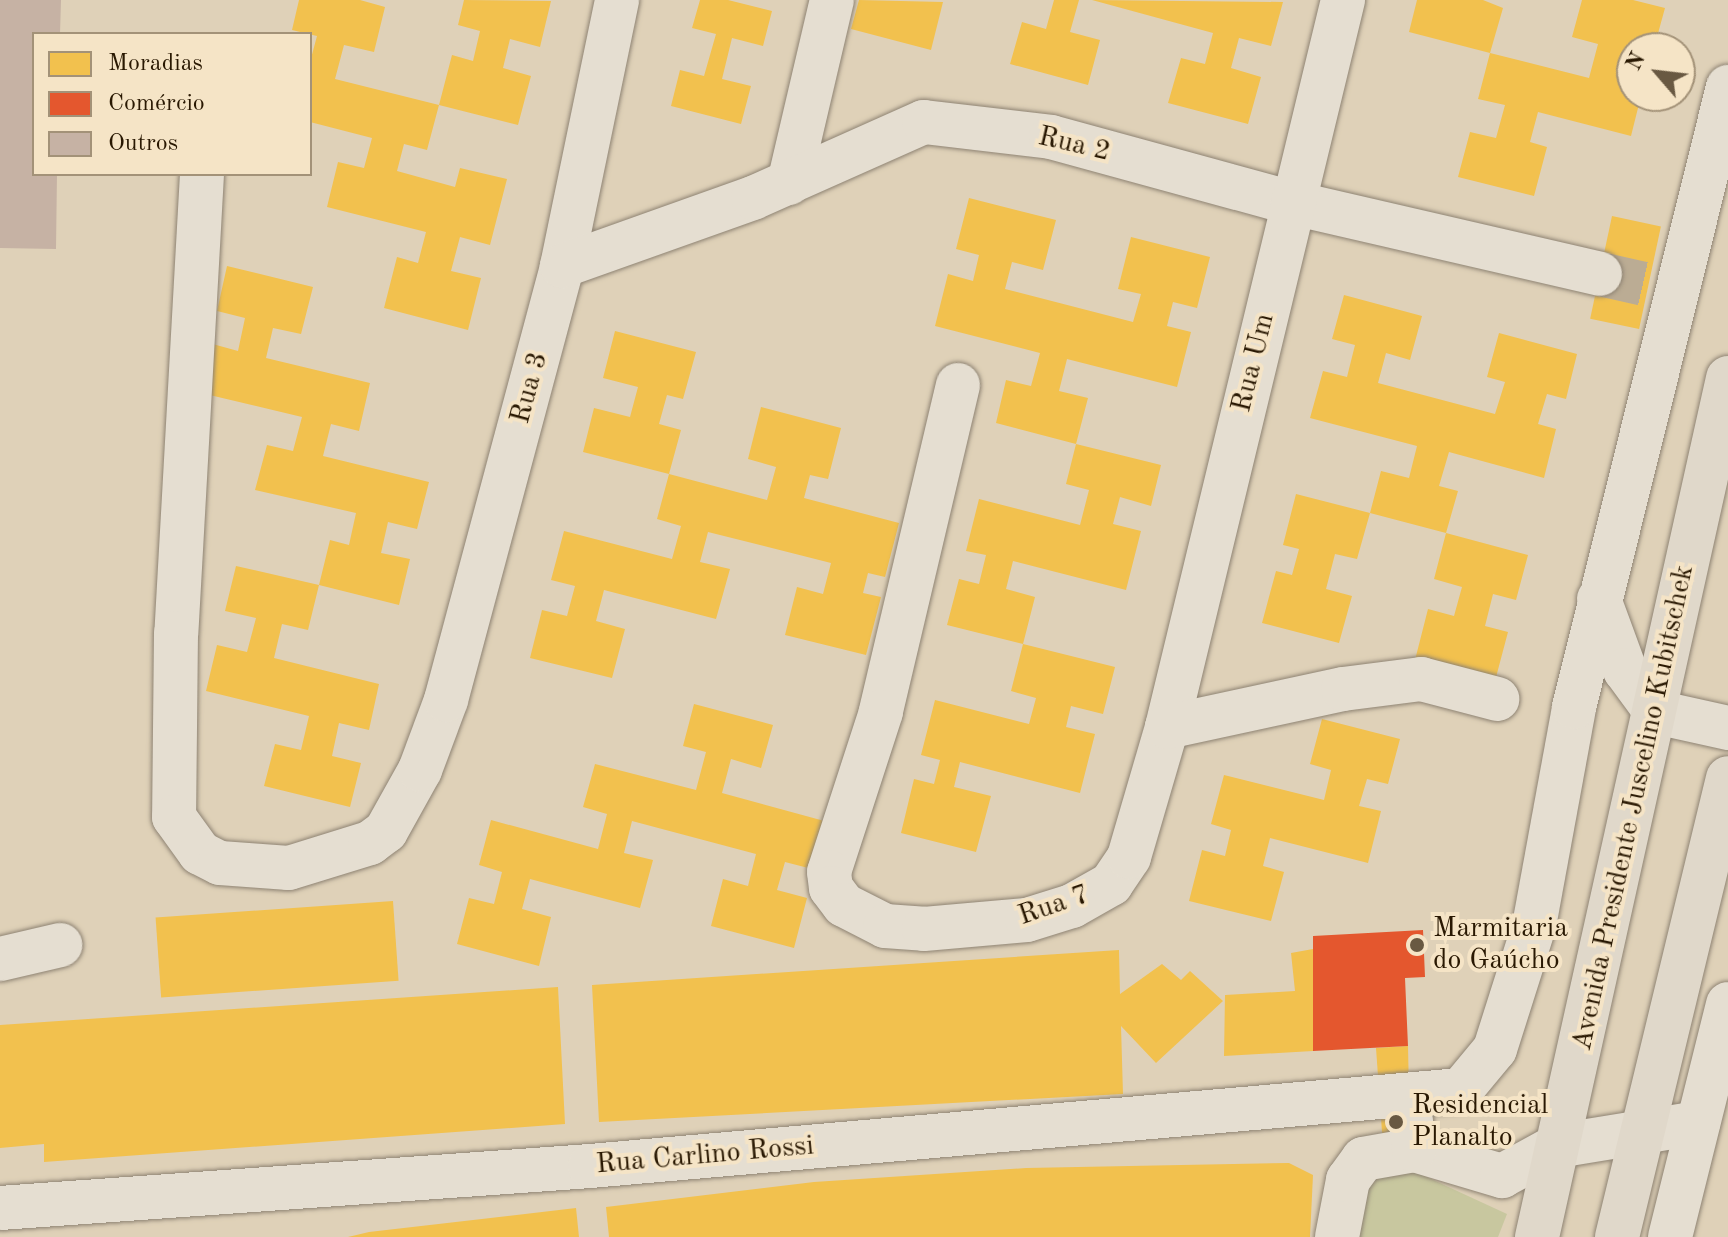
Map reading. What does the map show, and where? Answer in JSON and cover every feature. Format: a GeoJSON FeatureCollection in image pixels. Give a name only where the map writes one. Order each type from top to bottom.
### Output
{"type":"FeatureCollection","features":[{"type":"Feature","properties":{"kind":"main road","name":"Avenida Presidente Juscelino Kubitschek"},"geometry":{"type":"LineString","coordinates":[[1537,1237],[1728,378]]}},
{"type":"Feature","properties":{"kind":"main road"},"geometry":{"type":"LineString","coordinates":[[1617,1237],[1728,778]]}},
{"type":"Feature","properties":{"kind":"street","name":"Rua 3"},"geometry":{"type":"LineString","coordinates":[[202,176],[176,633],[174,817],[200,853],[220,863],[289,868],[370,843],[386,831],[420,770],[446,700],[562,266],[617,0]]}},
{"type":"Feature","properties":{"kind":"street"},"geometry":{"type":"LineString","coordinates":[[789,183],[832,0]]}},
{"type":"Feature","properties":{"kind":"street","name":"Rua Um"},"geometry":{"type":"LineString","coordinates":[[1167,727],[1343,0]]}},
{"type":"Feature","properties":{"kind":"street","name":"Rua Carlino Rossi"},"geometry":{"type":"LineString","coordinates":[[0,1208],[590,1166],[1461,1090],[1495,1049],[1534,926],[1662,286],[1728,87]]}},
{"type":"Feature","properties":{"kind":"street","name":"Rua 2"},"geometry":{"type":"LineString","coordinates":[[562,266],[789,183],[924,122],[1051,137],[1293,203],[1600,274]]}},
{"type":"Feature","properties":{"kind":"street","name":"Rua 7"},"geometry":{"type":"LineString","coordinates":[[958,385],[881,712],[829,872],[831,888],[861,918],[924,929],[1027,920],[1072,906],[1111,884],[1129,857],[1167,727]]}},
{"type":"Feature","properties":{"kind":"street"},"geometry":{"type":"LineString","coordinates":[[1599,599],[1625,670],[1656,712],[1728,728]]}},
{"type":"Feature","properties":{"kind":"street"},"geometry":{"type":"LineString","coordinates":[[1167,727],[1343,689],[1421,679],[1497,699]]}},
{"type":"Feature","properties":{"kind":"street"},"geometry":{"type":"LineString","coordinates":[[0,959],[60,945]]}},
{"type":"Feature","properties":{"kind":"street"},"geometry":{"type":"LineString","coordinates":[[1670,1237],[1728,1004]]}},
{"type":"Feature","properties":{"kind":"street"},"geometry":{"type":"LineString","coordinates":[[1409,1094],[1414,1150]]}},
{"type":"Feature","properties":{"kind":"street"},"geometry":{"type":"LineString","coordinates":[[1337,1237],[1348,1180],[1363,1159],[1414,1150],[1502,1176],[1557,1146],[1642,1136],[1698,1123]]}},
{"type":"Feature","properties":{"kind":"green space"},"geometry":{"type":"Polygon","coordinates":[[[1416,1172],[1507,1214],[1498,1237],[1337,1237],[1348,1180],[1416,1172]]]}},
{"type":"Feature","properties":{"kind":"building: Moradias"},"geometry":{"type":"Polygon","coordinates":[[[299,0],[360,0],[385,7],[374,52],[344,45],[335,79],[439,105],[427,150],[404,144],[397,171],[455,187],[460,168],[507,179],[490,245],[460,237],[451,271],[481,278],[468,330],[384,308],[397,257],[418,263],[426,232],[327,207],[338,162],[364,168],[372,138],[312,123],[312,55],[317,36],[312,32],[292,30],[299,0]]]}},
{"type":"Feature","properties":{"kind":"building: Moradias"},"geometry":{"type":"Polygon","coordinates":[[[464,0],[551,1],[540,47],[510,39],[503,68],[531,76],[518,125],[439,105],[452,55],[473,61],[480,31],[458,25],[464,0]]]}},
{"type":"Feature","properties":{"kind":"building: Moradias"},"geometry":{"type":"Polygon","coordinates":[[[700,0],[728,0],[772,11],[763,46],[732,38],[722,79],[751,86],[741,124],[671,106],[680,70],[704,76],[716,34],[692,28],[700,0]]]}},
{"type":"Feature","properties":{"kind":"building: Moradias"},"geometry":{"type":"Polygon","coordinates":[[[859,0],[943,2],[931,50],[851,29],[859,0]]]}},
{"type":"Feature","properties":{"kind":"building: Moradias"},"geometry":{"type":"Polygon","coordinates":[[[1054,0],[1079,0],[1070,32],[1100,40],[1088,85],[1010,64],[1022,22],[1046,29],[1054,0]]]}},
{"type":"Feature","properties":{"kind":"building: Moradias"},"geometry":{"type":"Polygon","coordinates":[[[1092,0],[1283,2],[1271,46],[1239,38],[1231,68],[1261,77],[1248,124],[1168,103],[1181,58],[1205,64],[1213,33],[1092,0]]]}},
{"type":"Feature","properties":{"kind":"building: Moradias"},"geometry":{"type":"Polygon","coordinates":[[[1417,0],[1483,0],[1503,8],[1490,53],[1409,32],[1417,0]]]}},
{"type":"Feature","properties":{"kind":"building: Moradias"},"geometry":{"type":"Polygon","coordinates":[[[1582,0],[1633,0],[1665,8],[1658,32],[1616,32],[1616,112],[1637,112],[1631,136],[1538,112],[1530,142],[1547,147],[1534,196],[1458,177],[1470,132],[1496,138],[1505,105],[1478,99],[1490,53],[1589,78],[1598,44],[1572,37],[1582,0]]]}},
{"type":"Feature","properties":{"kind":"building: Moradias"},"geometry":{"type":"Polygon","coordinates":[[[969,198],[1056,220],[1043,270],[1012,262],[1005,289],[1133,322],[1141,294],[1118,289],[1131,237],[1210,257],[1197,308],[1173,302],[1167,326],[1191,332],[1177,387],[1067,359],[1059,391],[1088,398],[1076,444],[996,423],[1006,380],[1031,386],[1040,353],[935,326],[948,274],[973,281],[979,255],[956,249],[969,198]]]}},
{"type":"Feature","properties":{"kind":"building: Moradias"},"geometry":{"type":"Polygon","coordinates":[[[1612,216],[1661,226],[1639,329],[1590,319],[1612,216]]]}},
{"type":"Feature","properties":{"kind":"building: Moradias"},"geometry":{"type":"Polygon","coordinates":[[[227,266],[313,287],[301,334],[273,328],[266,358],[370,383],[359,431],[331,424],[323,456],[429,482],[417,529],[388,522],[381,553],[410,559],[399,605],[319,585],[330,540],[349,545],[356,513],[255,490],[267,445],[293,451],[302,417],[197,392],[209,343],[238,351],[245,318],[217,311],[227,266]]]}},
{"type":"Feature","properties":{"kind":"building: Moradias"},"geometry":{"type":"Polygon","coordinates":[[[1344,295],[1422,316],[1410,360],[1386,353],[1378,383],[1495,414],[1505,382],[1487,377],[1499,333],[1577,354],[1566,399],[1547,394],[1538,424],[1556,429],[1544,478],[1449,452],[1439,486],[1458,491],[1446,533],[1370,513],[1381,471],[1409,478],[1417,446],[1310,418],[1323,371],[1347,377],[1355,345],[1332,339],[1344,295]]]}},
{"type":"Feature","properties":{"kind":"building: Moradias"},"geometry":{"type":"Polygon","coordinates":[[[615,331],[696,352],[683,399],[667,395],[659,424],[681,430],[669,474],[583,452],[594,408],[630,417],[638,387],[603,378],[615,331]]]}},
{"type":"Feature","properties":{"kind":"building: Moradias"},"geometry":{"type":"Polygon","coordinates":[[[761,407],[841,428],[828,479],[810,475],[804,498],[899,523],[885,577],[868,573],[863,593],[881,597],[866,655],[785,635],[797,587],[823,594],[831,563],[708,532],[700,562],[730,569],[716,619],[604,590],[596,621],[625,629],[612,678],[530,658],[542,610],[567,616],[575,586],[551,580],[564,531],[672,559],[681,526],[657,519],[669,474],[767,500],[776,467],[748,459],[761,407]]]}},
{"type":"Feature","properties":{"kind":"building: Moradias"},"geometry":{"type":"Polygon","coordinates":[[[1076,444],[1161,465],[1151,506],[1120,497],[1113,524],[1141,531],[1126,590],[1013,561],[1006,589],[1035,597],[1023,644],[947,625],[959,579],[979,584],[986,555],[966,551],[979,499],[1080,525],[1089,490],[1066,484],[1076,444]]]}},
{"type":"Feature","properties":{"kind":"building: Moradias"},"geometry":{"type":"Polygon","coordinates":[[[1296,494],[1370,513],[1357,559],[1335,554],[1326,589],[1352,596],[1339,643],[1262,623],[1276,571],[1292,575],[1299,549],[1283,545],[1296,494]]]}},
{"type":"Feature","properties":{"kind":"building: Moradias"},"geometry":{"type":"Polygon","coordinates":[[[1446,533],[1528,555],[1516,600],[1493,594],[1485,626],[1508,632],[1495,681],[1415,660],[1428,609],[1454,616],[1462,587],[1434,579],[1446,533]]]}},
{"type":"Feature","properties":{"kind":"building: Moradias"},"geometry":{"type":"Polygon","coordinates":[[[236,566],[319,585],[308,630],[282,624],[274,658],[379,684],[369,730],[339,723],[332,756],[361,763],[350,807],[264,786],[275,744],[301,750],[309,716],[206,691],[217,645],[247,652],[256,618],[225,611],[236,566]]]}},
{"type":"Feature","properties":{"kind":"building: Moradias"},"geometry":{"type":"Polygon","coordinates":[[[1023,644],[1115,667],[1103,714],[1071,706],[1066,727],[1095,734],[1080,793],[960,762],[954,787],[991,796],[976,852],[901,833],[914,779],[934,784],[940,760],[921,755],[935,700],[1029,724],[1036,698],[1011,691],[1023,644]]]}},
{"type":"Feature","properties":{"kind":"building: Moradias"},"geometry":{"type":"Polygon","coordinates":[[[694,704],[773,725],[761,768],[731,759],[722,793],[828,822],[816,870],[785,862],[777,890],[807,898],[794,948],[711,926],[723,879],[748,886],[756,854],[632,821],[624,853],[653,860],[640,908],[530,879],[522,909],[551,917],[539,966],[457,944],[469,898],[494,904],[502,872],[479,865],[491,820],[598,849],[607,814],[583,807],[595,764],[696,790],[706,752],[683,746],[694,704]]]}},
{"type":"Feature","properties":{"kind":"building: Moradias"},"geometry":{"type":"Polygon","coordinates":[[[1322,719],[1400,739],[1388,784],[1367,779],[1359,806],[1381,811],[1368,863],[1270,838],[1263,866],[1284,872],[1271,921],[1189,901],[1202,850],[1225,856],[1231,830],[1211,824],[1224,775],[1324,800],[1331,770],[1310,764],[1322,719]]]}},
{"type":"Feature","properties":{"kind":"building: Moradias"},"geometry":{"type":"Polygon","coordinates":[[[393,901],[399,981],[161,997],[156,918],[393,901]]]}},
{"type":"Feature","properties":{"kind":"building: Moradias"},"geometry":{"type":"Polygon","coordinates":[[[1313,949],[1313,1051],[1224,1056],[1225,995],[1295,991],[1291,953],[1313,949]]]}},
{"type":"Feature","properties":{"kind":"building: Moradias"},"geometry":{"type":"Polygon","coordinates":[[[1119,950],[1120,994],[1162,964],[1181,980],[1190,971],[1223,1001],[1156,1063],[1121,1026],[1123,1094],[599,1122],[592,985],[1119,950]]]}},
{"type":"Feature","properties":{"kind":"building: Moradias"},"geometry":{"type":"Polygon","coordinates":[[[558,987],[565,1124],[44,1162],[44,1144],[0,1148],[0,1025],[558,987]]]}},
{"type":"Feature","properties":{"kind":"building: Moradias","name":"Residencial Planalto"},"geometry":{"type":"Polygon","coordinates":[[[1408,1046],[1409,1094],[1385,1174],[1376,1048],[1408,1046]]]}},
{"type":"Feature","properties":{"kind":"building: Moradias"},"geometry":{"type":"Polygon","coordinates":[[[1289,1163],[1313,1175],[1310,1237],[609,1237],[606,1207],[814,1182],[1026,1168],[1289,1163]]]}},
{"type":"Feature","properties":{"kind":"building: Moradias"},"geometry":{"type":"Polygon","coordinates":[[[576,1208],[579,1237],[348,1237],[369,1232],[576,1208]]]}},
{"type":"Feature","properties":{"kind":"building: Comércio"},"geometry":{"type":"Polygon","coordinates":[[[1423,930],[1425,977],[1405,978],[1408,1046],[1313,1051],[1313,936],[1423,930]]]}},
{"type":"Feature","properties":{"kind":"building: Outros"},"geometry":{"type":"Polygon","coordinates":[[[0,0],[61,0],[60,32],[32,32],[32,176],[57,176],[56,249],[0,248],[0,0]]]}},
{"type":"Feature","properties":{"kind":"tunnel"},"geometry":{"type":"LineString","coordinates":[[1600,274],[1649,285]]}},
{"type":"Feature","properties":{"kind":"place","name":"Marmitaria do Gaúcho"},"geometry":{"type":"Point","coordinates":[1417,945]}},
{"type":"Feature","properties":{"kind":"place","name":"Residencial Planalto"},"geometry":{"type":"Point","coordinates":[1396,1122]}}]}
